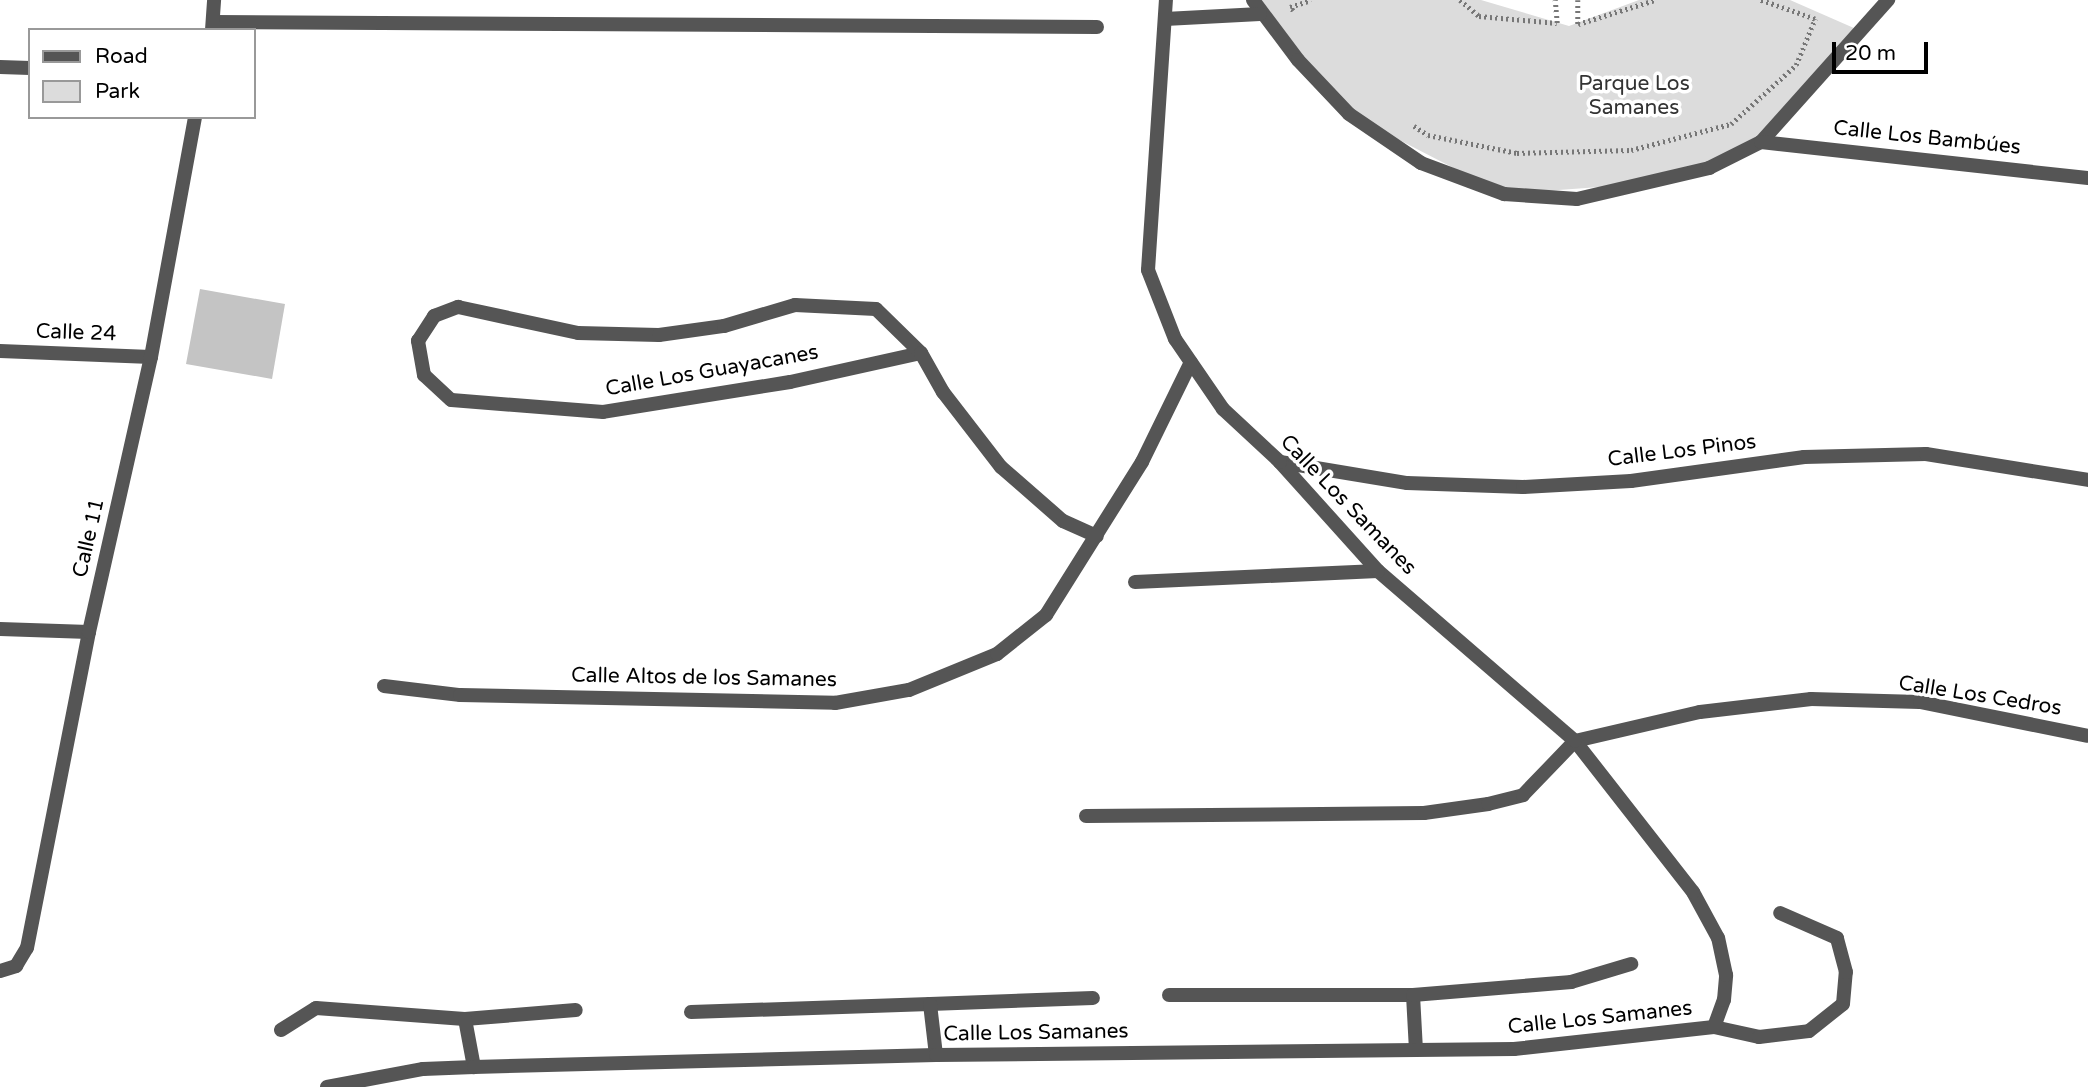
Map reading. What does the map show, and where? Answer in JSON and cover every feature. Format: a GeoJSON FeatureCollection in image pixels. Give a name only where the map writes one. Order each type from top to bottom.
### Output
{"type":"FeatureCollection","features":[{"type":"Feature","properties":{"kind":"street"},"geometry":{"type":"LineString","coordinates":[[214,0],[212,26],[1097,27]]}},
{"type":"Feature","properties":{"kind":"street","name":"Calle Los Samanes"},"geometry":{"type":"LineString","coordinates":[[327,1087],[423,1069],[936,1055],[1514,1049],[1714,1027],[1724,1000],[1726,975],[1718,938],[1693,892],[1575,741],[1378,572],[1280,463],[1223,409],[1175,339],[1148,271],[1166,0]]}},
{"type":"Feature","properties":{"kind":"street"},"geometry":{"type":"LineString","coordinates":[[1165,19],[1256,7],[1349,114],[1421,163],[1504,194],[1577,199],[1629,189],[1709,168],[1761,142],[1888,0]]}},
{"type":"Feature","properties":{"kind":"street"},"geometry":{"type":"LineString","coordinates":[[0,67],[28,68]]}},
{"type":"Feature","properties":{"kind":"street","name":"Calle 11"},"geometry":{"type":"LineString","coordinates":[[0,971],[16,965],[27,948],[89,632],[151,357],[195,119]]}},
{"type":"Feature","properties":{"kind":"street","name":"Calle Los Bambúes"},"geometry":{"type":"LineString","coordinates":[[1761,142],[2088,178]]}},
{"type":"Feature","properties":{"kind":"street","name":"Calle Los Guayacanes"},"geometry":{"type":"LineString","coordinates":[[920,354],[790,382],[603,412],[451,400],[424,375],[418,341],[434,316],[458,307],[578,333],[659,335],[724,326],[795,305],[876,309],[920,354],[943,392],[1001,467],[1063,521],[1097,536]]}},
{"type":"Feature","properties":{"kind":"street","name":"Calle 24"},"geometry":{"type":"LineString","coordinates":[[0,351],[151,357]]}},
{"type":"Feature","properties":{"kind":"street","name":"Calle Altos de los Samanes"},"geometry":{"type":"LineString","coordinates":[[384,686],[460,695],[835,703],[909,690],[997,654],[1046,615],[1097,536],[1171,408],[1191,362]]}},
{"type":"Feature","properties":{"kind":"street","name":"Calle Los Pinos"},"geometry":{"type":"LineString","coordinates":[[1280,463],[1407,483],[1523,487],[1631,481],[1804,457],[1926,454],[2088,480]]}},
{"type":"Feature","properties":{"kind":"street"},"geometry":{"type":"LineString","coordinates":[[1135,582],[1378,572]]}},
{"type":"Feature","properties":{"kind":"street"},"geometry":{"type":"LineString","coordinates":[[0,629],[89,632]]}},
{"type":"Feature","properties":{"kind":"street","name":"Calle Los Cedros"},"geometry":{"type":"LineString","coordinates":[[1575,741],[1700,712],[1811,699],[1920,702],[2088,736]]}},
{"type":"Feature","properties":{"kind":"street"},"geometry":{"type":"LineString","coordinates":[[1086,816],[1424,813],[1488,804],[1523,795],[1575,741]]}},
{"type":"Feature","properties":{"kind":"street"},"geometry":{"type":"LineString","coordinates":[[1714,1027],[1759,1037],[1810,1031],[1843,1004],[1846,972],[1837,938],[1780,913]]}},
{"type":"Feature","properties":{"kind":"street"},"geometry":{"type":"LineString","coordinates":[[1169,995],[1413,995],[1571,982],[1631,964]]}},
{"type":"Feature","properties":{"kind":"street"},"geometry":{"type":"LineString","coordinates":[[1413,995],[1416,1050]]}},
{"type":"Feature","properties":{"kind":"street"},"geometry":{"type":"LineString","coordinates":[[691,1012],[1093,998]]}},
{"type":"Feature","properties":{"kind":"street"},"geometry":{"type":"LineString","coordinates":[[930,1004],[936,1055]]}},
{"type":"Feature","properties":{"kind":"street"},"geometry":{"type":"LineString","coordinates":[[281,1030],[316,1007],[465,1019],[576,1010]]}},
{"type":"Feature","properties":{"kind":"street"},"geometry":{"type":"LineString","coordinates":[[465,1019],[474,1067]]}},
{"type":"Feature","properties":{"kind":"path"},"geometry":{"type":"LineString","coordinates":[[1298,18],[1290,7],[1311,0]]}},
{"type":"Feature","properties":{"kind":"path"},"geometry":{"type":"LineString","coordinates":[[1460,0],[1479,16],[1557,23],[1555,0]]}},
{"type":"Feature","properties":{"kind":"path"},"geometry":{"type":"LineString","coordinates":[[1578,0],[1578,24],[1655,0]]}},
{"type":"Feature","properties":{"kind":"path"},"geometry":{"type":"LineString","coordinates":[[1407,122],[1428,135],[1517,153],[1631,150],[1731,124],[1796,65],[1815,19],[1760,0]]}},
{"type":"Feature","properties":{"kind":"green space","name":"Parque Los Samanes"},"geometry":{"type":"Polygon","coordinates":[[[1257,0],[1481,0],[1569,26],[1639,0],[1790,0],[1863,32],[1761,142],[1655,183],[1504,194],[1349,114],[1257,0]]]}},
{"type":"Feature","properties":{"kind":"building"},"geometry":{"type":"Polygon","coordinates":[[[200,289],[285,304],[272,379],[186,364],[200,289]]]}}]}
